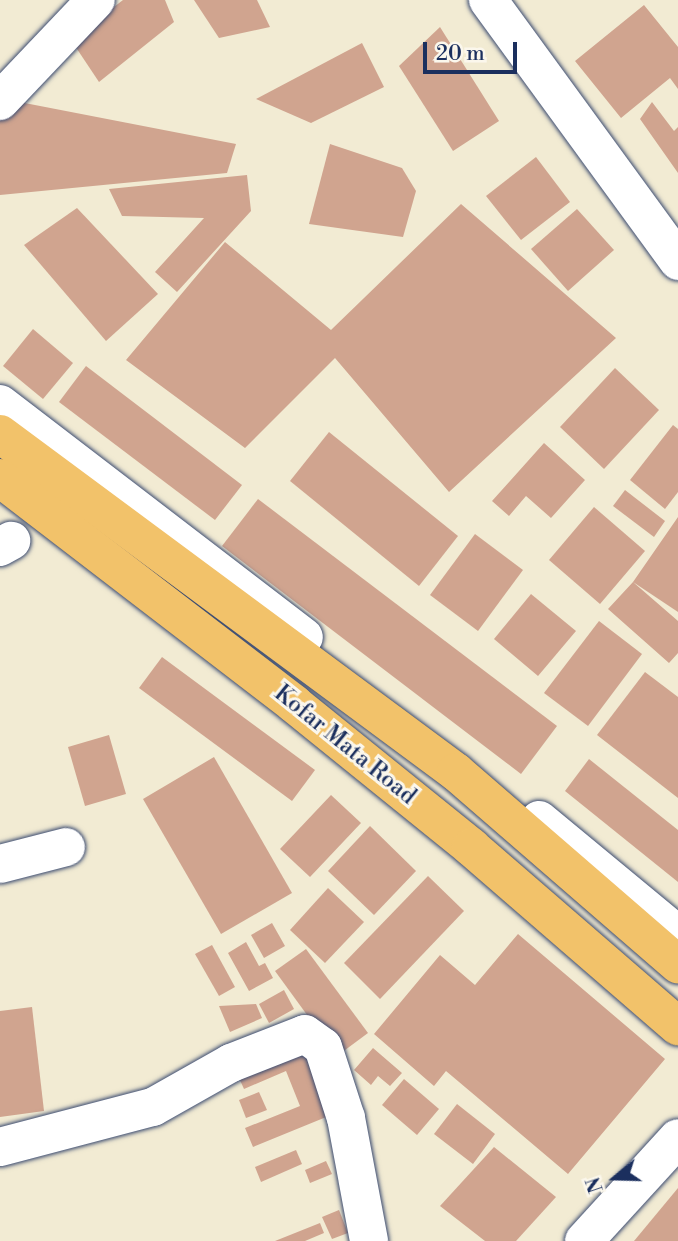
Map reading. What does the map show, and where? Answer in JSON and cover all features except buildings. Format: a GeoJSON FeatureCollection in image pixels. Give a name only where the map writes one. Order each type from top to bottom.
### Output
{"type":"FeatureCollection","features":[{"type":"Feature","properties":{"kind":"main road","name":"Kofar Mata Road"},"geometry":{"type":"LineString","coordinates":[[0,434],[456,772],[678,964]]}},
{"type":"Feature","properties":{"kind":"main road","name":"Kofar Mata Road"},"geometry":{"type":"LineString","coordinates":[[0,478],[305,712],[471,847],[678,1026]]}},
{"type":"Feature","properties":{"kind":"street"},"geometry":{"type":"LineString","coordinates":[[0,101],[96,0]]}},
{"type":"Feature","properties":{"kind":"street"},"geometry":{"type":"LineString","coordinates":[[488,0],[673,243]]}},
{"type":"Feature","properties":{"kind":"street"},"geometry":{"type":"LineString","coordinates":[[0,404],[475,767],[678,934]]}},
{"type":"Feature","properties":{"kind":"street"},"geometry":{"type":"LineString","coordinates":[[0,864],[66,847]]}},
{"type":"Feature","properties":{"kind":"street"},"geometry":{"type":"LineString","coordinates":[[0,1147],[153,1107],[231,1063],[305,1034],[323,1047],[346,1118],[369,1241]]}},
{"type":"Feature","properties":{"kind":"street"},"geometry":{"type":"LineString","coordinates":[[584,1241],[678,1138]]}}]}
